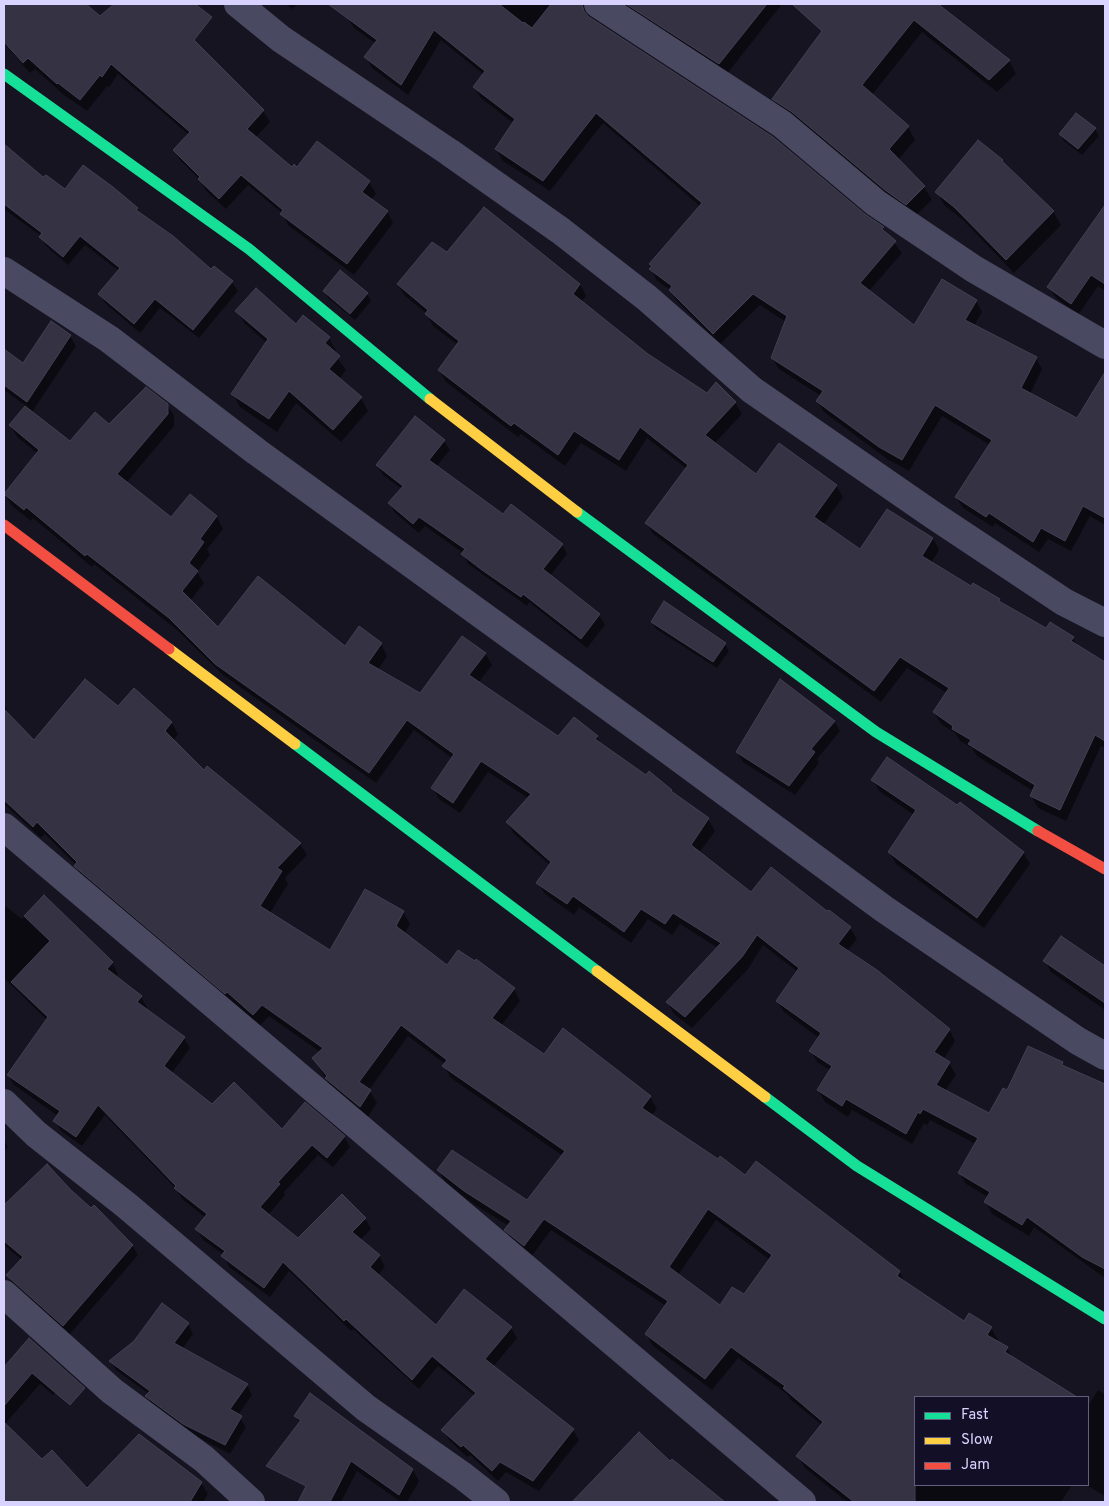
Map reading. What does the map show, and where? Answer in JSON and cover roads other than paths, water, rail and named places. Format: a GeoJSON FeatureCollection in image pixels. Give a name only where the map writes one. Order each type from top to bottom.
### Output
{"type":"FeatureCollection","features":[{"type":"Feature","properties":{"kind":"street"},"geometry":{"type":"LineString","coordinates":[[238,4],[281,39],[449,152],[561,231],[647,298],[760,395],[932,515],[1064,602],[1105,623]]}},
{"type":"Feature","properties":{"kind":"street"},"geometry":{"type":"LineString","coordinates":[[598,4],[782,124],[876,203],[974,270],[1105,345]]}},
{"type":"Feature","properties":{"kind":"street"},"geometry":{"type":"LineString","coordinates":[[4,74],[248,249],[382,360],[528,476],[719,614],[876,732],[1014,818],[1105,869]]}},
{"type":"Feature","properties":{"kind":"street"},"geometry":{"type":"LineString","coordinates":[[4,271],[109,339],[257,452],[884,909],[1078,1041],[1105,1056]]}},
{"type":"Feature","properties":{"kind":"street"},"geometry":{"type":"LineString","coordinates":[[4,525],[857,1166],[1105,1319]]}},
{"type":"Feature","properties":{"kind":"street"},"geometry":{"type":"LineString","coordinates":[[4,827],[802,1502]]}},
{"type":"Feature","properties":{"kind":"street"},"geometry":{"type":"LineString","coordinates":[[4,1103],[36,1134],[126,1205],[366,1408],[463,1476],[496,1502]]}},
{"type":"Feature","properties":{"kind":"street"},"geometry":{"type":"LineString","coordinates":[[4,1294],[112,1391],[204,1459],[251,1502]]}}]}
